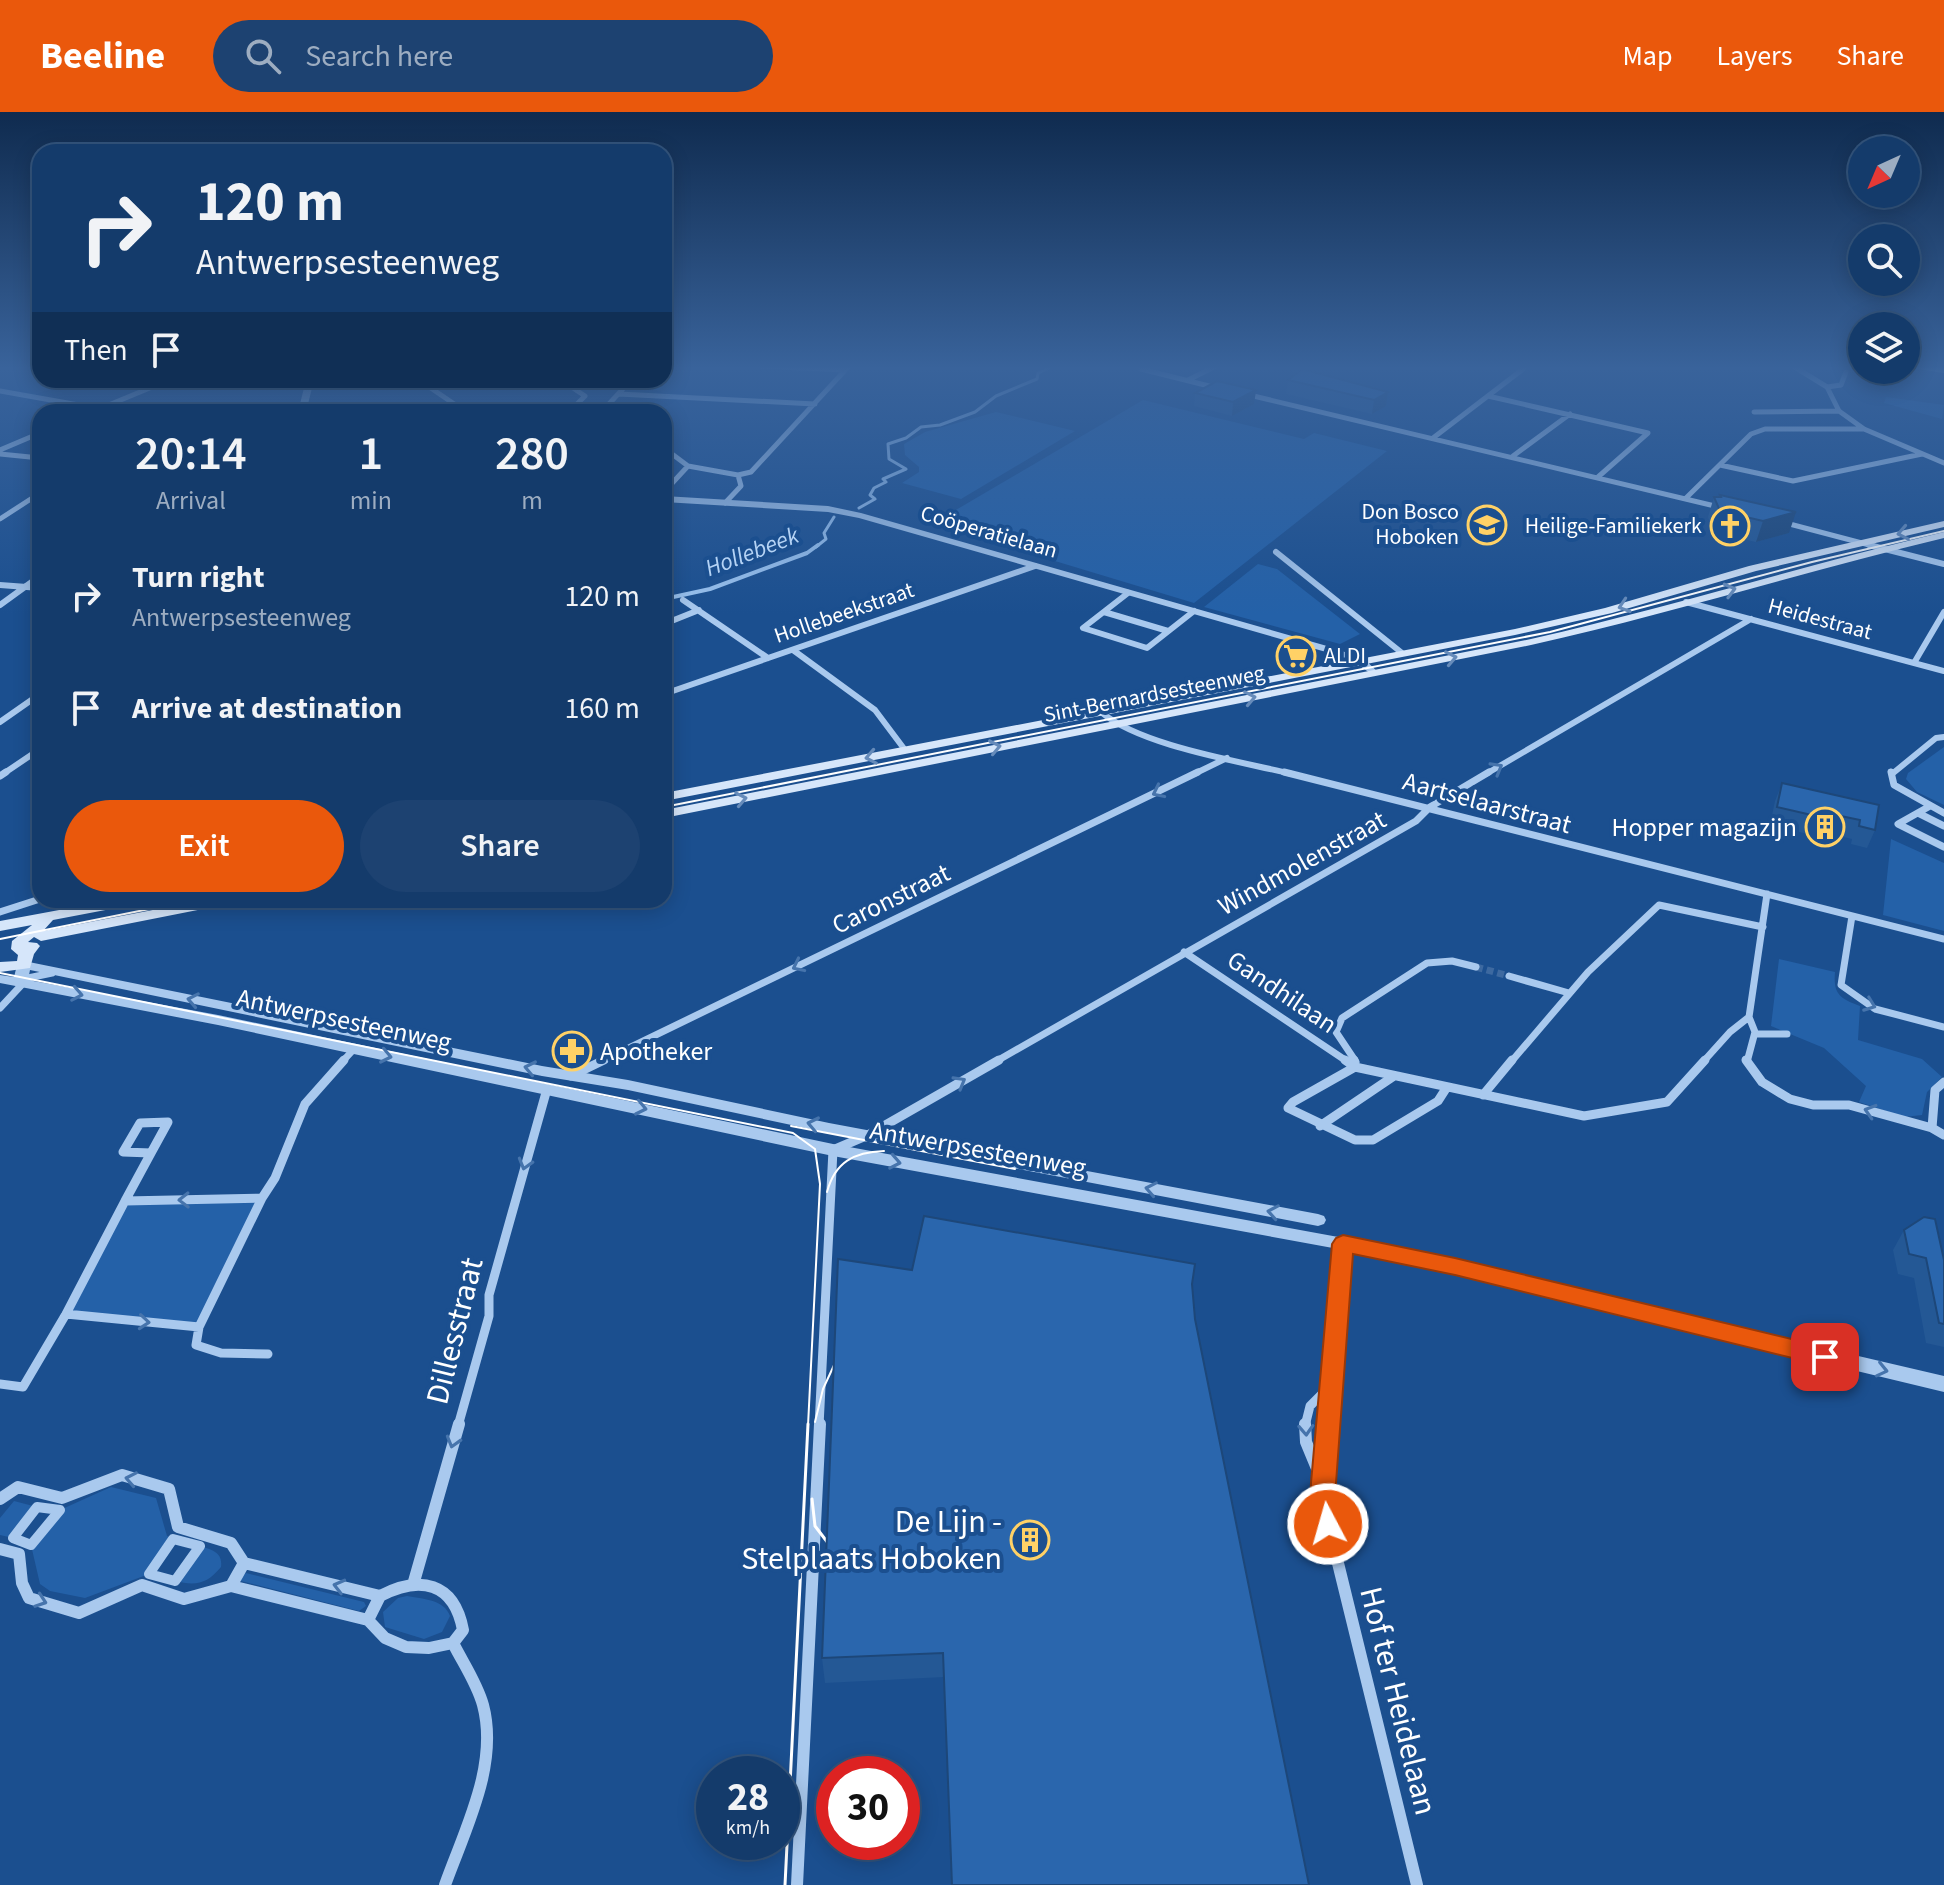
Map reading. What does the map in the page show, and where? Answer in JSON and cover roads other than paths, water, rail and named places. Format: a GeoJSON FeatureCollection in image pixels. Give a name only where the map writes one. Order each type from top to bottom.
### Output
{"type":"FeatureCollection","features":[{"type":"Feature","properties":{"kind":"main road","name":"Sint-Bernardsesteenweg"},"geometry":{"type":"LineString","coordinates":[[672,795],[1515,632],[1602,612],[1753,568],[1944,524]]}},
{"type":"Feature","properties":{"kind":"main road","name":"Sint-Bernardsesteenweg"},"geometry":{"type":"LineString","coordinates":[[672,812],[1594,628],[1944,535]]}},
{"type":"Feature","properties":{"kind":"main road"},"geometry":{"type":"LineString","coordinates":[[8,924],[94,908]]}},
{"type":"Feature","properties":{"kind":"main road"},"geometry":{"type":"LineString","coordinates":[[8,924],[37,932],[180,908]]}},
{"type":"Feature","properties":{"kind":"main road"},"geometry":{"type":"LineString","coordinates":[[25,959],[37,932],[61,914]]}},
{"type":"Feature","properties":{"kind":"main road","name":"Antwerpsesteenweg"},"geometry":{"type":"LineString","coordinates":[[0,967],[25,959]]}},
{"type":"Feature","properties":{"kind":"street"},"geometry":{"type":"LineString","coordinates":[[672,454],[688,466],[738,475],[751,472],[773,449]]}},
{"type":"Feature","properties":{"kind":"street"},"geometry":{"type":"LineString","coordinates":[[1481,449],[1725,508]]}},
{"type":"Feature","properties":{"kind":"street"},"geometry":{"type":"LineString","coordinates":[[1513,456],[1523,449]]}},
{"type":"Feature","properties":{"kind":"street"},"geometry":{"type":"LineString","coordinates":[[1598,477],[1630,449]]}},
{"type":"Feature","properties":{"kind":"street"},"geometry":{"type":"LineString","coordinates":[[1686,498],[1737,449]]}},
{"type":"Feature","properties":{"kind":"street"},"geometry":{"type":"LineString","coordinates":[[1910,449],[1944,463]]}},
{"type":"Feature","properties":{"kind":"street"},"geometry":{"type":"LineString","coordinates":[[0,452],[32,457]]}},
{"type":"Feature","properties":{"kind":"street"},"geometry":{"type":"LineString","coordinates":[[1720,466],[1793,481],[1922,454]]}},
{"type":"Feature","properties":{"kind":"street"},"geometry":{"type":"LineString","coordinates":[[672,483],[688,466]]}},
{"type":"Feature","properties":{"kind":"street"},"geometry":{"type":"LineString","coordinates":[[725,503],[741,486],[738,475]]}},
{"type":"Feature","properties":{"kind":"street"},"geometry":{"type":"LineString","coordinates":[[0,519],[32,498]]}},
{"type":"Feature","properties":{"kind":"street","name":"Coöperatielaan"},"geometry":{"type":"LineString","coordinates":[[672,500],[839,511],[1330,650],[1360,661],[1374,673]]}},
{"type":"Feature","properties":{"kind":"street"},"geometry":{"type":"LineString","coordinates":[[1769,519],[1944,564]]}},
{"type":"Feature","properties":{"kind":"street"},"geometry":{"type":"LineString","coordinates":[[1276,552],[1402,653]]}},
{"type":"Feature","properties":{"kind":"street","name":"Hollebeekstraat"},"geometry":{"type":"LineString","coordinates":[[672,691],[1035,566]]}},
{"type":"Feature","properties":{"kind":"street"},"geometry":{"type":"LineString","coordinates":[[0,605],[32,582]]}},
{"type":"Feature","properties":{"kind":"street"},"geometry":{"type":"LineString","coordinates":[[0,585],[32,587]]}},
{"type":"Feature","properties":{"kind":"street"},"geometry":{"type":"LineString","coordinates":[[1128,593],[1083,628],[1147,648],[1194,611]]}},
{"type":"Feature","properties":{"kind":"street"},"geometry":{"type":"LineString","coordinates":[[683,600],[768,658]]}},
{"type":"Feature","properties":{"kind":"street","name":"Heidestraat"},"geometry":{"type":"LineString","coordinates":[[1686,602],[1944,671]]}},
{"type":"Feature","properties":{"kind":"street"},"geometry":{"type":"LineString","coordinates":[[672,621],[699,610]]}},
{"type":"Feature","properties":{"kind":"street"},"geometry":{"type":"LineString","coordinates":[[1104,612],[1168,631]]}},
{"type":"Feature","properties":{"kind":"street"},"geometry":{"type":"LineString","coordinates":[[1914,663],[1944,612]]}},
{"type":"Feature","properties":{"kind":"street","name":"Windmolenstraat"},"geometry":{"type":"LineString","coordinates":[[833,1150],[868,1135],[1416,821],[1430,807],[1751,619]]}},
{"type":"Feature","properties":{"kind":"street"},"geometry":{"type":"LineString","coordinates":[[793,650],[875,710],[905,750]]}},
{"type":"Feature","properties":{"kind":"street"},"geometry":{"type":"LineString","coordinates":[[0,722],[32,700]]}},
{"type":"Feature","properties":{"kind":"street","name":"Aartselaarstraat"},"geometry":{"type":"LineString","coordinates":[[1101,712],[1134,734],[1944,939]]}},
{"type":"Feature","properties":{"kind":"street"},"geometry":{"type":"LineString","coordinates":[[1944,737],[1936,738],[1891,772],[1894,785],[1944,813]]}},
{"type":"Feature","properties":{"kind":"street"},"geometry":{"type":"LineString","coordinates":[[0,776],[32,754]]}},
{"type":"Feature","properties":{"kind":"street","name":"Caronstraat"},"geometry":{"type":"LineString","coordinates":[[571,1076],[1228,758]]}},
{"type":"Feature","properties":{"kind":"street"},"geometry":{"type":"LineString","coordinates":[[1930,806],[1898,824],[1944,847]]}},
{"type":"Feature","properties":{"kind":"street"},"geometry":{"type":"LineString","coordinates":[[1918,813],[1944,826]]}},
{"type":"Feature","properties":{"kind":"street"},"geometry":{"type":"LineString","coordinates":[[1767,894],[1749,1017],[1755,1034],[1746,1060],[1762,1082],[1780,1095],[1802,1103],[1849,1105],[1932,1128],[1944,1135]]}},
{"type":"Feature","properties":{"kind":"street"},"geometry":{"type":"LineString","coordinates":[[0,912],[32,902]]}},
{"type":"Feature","properties":{"kind":"street"},"geometry":{"type":"LineString","coordinates":[[1483,1095],[1617,940],[1659,905],[1763,927]]}},
{"type":"Feature","properties":{"kind":"street"},"geometry":{"type":"LineString","coordinates":[[1852,916],[1841,985],[1844,989],[1853,998],[1872,1007],[1944,1027]]}},
{"type":"Feature","properties":{"kind":"street","name":"Gandhilaan"},"geometry":{"type":"LineString","coordinates":[[1184,952],[1355,1067],[1584,1116],[1667,1102],[1730,1032],[1749,1017]]}},
{"type":"Feature","properties":{"kind":"street"},"geometry":{"type":"LineString","coordinates":[[20,983],[25,959]]}},
{"type":"Feature","properties":{"kind":"street","name":"Antwerpsesteenweg"},"geometry":{"type":"LineString","coordinates":[[25,959],[61,971],[571,1076],[1318,1220]]}},
{"type":"Feature","properties":{"kind":"street","name":"Gandhilaan"},"geometry":{"type":"LineString","coordinates":[[1355,1067],[1356,1062],[1336,1032],[1342,1018],[1427,963],[1452,961],[1476,967]]}},
{"type":"Feature","properties":{"kind":"street"},"geometry":{"type":"LineString","coordinates":[[0,1008],[20,983],[41,973],[61,971]]}},
{"type":"Feature","properties":{"kind":"street"},"geometry":{"type":"LineString","coordinates":[[1509,976],[1569,993]]}},
{"type":"Feature","properties":{"kind":"street","name":"Antwerpsesteenweg"},"geometry":{"type":"LineString","coordinates":[[0,979],[138,1007],[167,1009],[833,1150],[1455,1266],[1944,1384]]}},
{"type":"Feature","properties":{"kind":"street"},"geometry":{"type":"LineString","coordinates":[[1755,1034],[1787,1034]]}},
{"type":"Feature","properties":{"kind":"street"},"geometry":{"type":"LineString","coordinates":[[268,1354],[221,1353],[196,1345],[199,1327],[262,1198],[275,1178],[305,1104],[354,1049]]}},
{"type":"Feature","properties":{"kind":"street","name":"Gandhilaan"},"geometry":{"type":"LineString","coordinates":[[1355,1067],[1293,1102],[1288,1108],[1320,1126],[1355,1140],[1373,1140],[1438,1101],[1447,1087]]}},
{"type":"Feature","properties":{"kind":"street"},"geometry":{"type":"LineString","coordinates":[[1320,1126],[1394,1076]]}},
{"type":"Feature","properties":{"kind":"street"},"geometry":{"type":"LineString","coordinates":[[1932,1128],[1931,1107],[1935,1090],[1944,1082]]}},
{"type":"Feature","properties":{"kind":"street","name":"Dillesstraat"},"geometry":{"type":"LineString","coordinates":[[413,1585],[489,1316],[489,1295],[547,1089]]}},
{"type":"Feature","properties":{"kind":"street"},"geometry":{"type":"LineString","coordinates":[[0,1384],[23,1387],[66,1314],[125,1201],[152,1153],[168,1122],[140,1123],[123,1152],[152,1153]]}},
{"type":"Feature","properties":{"kind":"street"},"geometry":{"type":"LineString","coordinates":[[797,1885],[833,1150]]}},
{"type":"Feature","properties":{"kind":"street"},"geometry":{"type":"LineString","coordinates":[[125,1201],[262,1198]]}},
{"type":"Feature","properties":{"kind":"street","name":"Hof ter Heidelaan"},"geometry":{"type":"LineString","coordinates":[[1343,1244],[1323,1483],[1326,1517],[1417,1885]]}},
{"type":"Feature","properties":{"kind":"street"},"geometry":{"type":"LineString","coordinates":[[66,1314],[199,1327]]}},
{"type":"Feature","properties":{"kind":"street","name":"Hof ter Heidelaan"},"geometry":{"type":"LineString","coordinates":[[1323,1483],[1311,1461],[1305,1421],[1312,1398],[1331,1385]]}},
{"type":"Feature","properties":{"kind":"street"},"geometry":{"type":"LineString","coordinates":[[0,1499],[18,1487],[62,1498],[122,1475],[169,1489],[178,1527],[231,1543],[244,1563],[380,1596]]}},
{"type":"Feature","properties":{"kind":"street"},"geometry":{"type":"LineString","coordinates":[[37,1507],[60,1510],[31,1545],[13,1538],[37,1507]]}},
{"type":"Feature","properties":{"kind":"street"},"geometry":{"type":"LineString","coordinates":[[0,1549],[19,1554],[22,1583],[29,1598],[79,1613],[146,1580],[175,1581],[200,1546],[173,1539],[146,1580]]}},
{"type":"Feature","properties":{"kind":"street"},"geometry":{"type":"LineString","coordinates":[[231,1586],[244,1563]]}},
{"type":"Feature","properties":{"kind":"street"},"geometry":{"type":"LineString","coordinates":[[146,1580],[184,1599],[231,1586],[368,1620],[380,1637],[411,1648],[431,1649],[453,1643],[463,1630],[456,1600],[436,1588],[413,1585],[395,1586],[380,1596],[368,1620]]}},
{"type":"Feature","properties":{"kind":"street"},"geometry":{"type":"LineString","coordinates":[[445,1885],[487,1760],[488,1745],[483,1703],[453,1643]]}},
{"type":"Feature","properties":{"kind":"waterway","name":"Hollebeek"},"geometry":{"type":"LineString","coordinates":[[859,508],[875,499],[870,495],[874,488],[886,482],[883,479],[906,469],[889,459],[888,449]]}},
{"type":"Feature","properties":{"kind":"waterway","name":"Hollebeek"},"geometry":{"type":"LineString","coordinates":[[816,547],[826,539],[824,533],[834,517]]}},
{"type":"Feature","properties":{"kind":"waterway","name":"Hollebeek"},"geometry":{"type":"LineString","coordinates":[[672,597],[710,589],[807,553],[818,545]]}},
{"type":"Feature","properties":{"kind":"tunnel"},"geometry":{"type":"LineString","coordinates":[[1476,967],[1509,976]]}},
{"type":"Feature","properties":{"kind":"tram line"},"geometry":{"type":"LineString","coordinates":[[672,805],[1550,632],[1812,562],[1944,531]]}},
{"type":"Feature","properties":{"kind":"tram line"},"geometry":{"type":"LineString","coordinates":[[0,939],[154,908]]}},
{"type":"Feature","properties":{"kind":"tram line"},"geometry":{"type":"LineString","coordinates":[[0,973],[793,1133],[815,1149],[820,1184],[808,1426]]}},
{"type":"Feature","properties":{"kind":"tram line"},"geometry":{"type":"LineString","coordinates":[[791,1126],[1015,1169]]}},
{"type":"Feature","properties":{"kind":"tram line"},"geometry":{"type":"LineString","coordinates":[[827,1192],[835,1173],[847,1161],[884,1151]]}},
{"type":"Feature","properties":{"kind":"tram line"},"geometry":{"type":"LineString","coordinates":[[815,1422],[823,1389],[835,1363]]}},
{"type":"Feature","properties":{"kind":"tram line"},"geometry":{"type":"LineString","coordinates":[[785,1885],[808,1424]]}},
{"type":"Feature","properties":{"kind":"tram line"},"geometry":{"type":"LineString","coordinates":[[812,1499],[815,1526],[828,1543]]}},
{"type":"Feature","properties":{"kind":"place","name":"Don Bosco Hoboken"},"geometry":{"type":"Point","coordinates":[1487,525]}},
{"type":"Feature","properties":{"kind":"place","name":"Heilige-Familiekerk"},"geometry":{"type":"Point","coordinates":[1730,526]}},
{"type":"Feature","properties":{"kind":"place","name":"ALDI"},"geometry":{"type":"Point","coordinates":[1296,656]}},
{"type":"Feature","properties":{"kind":"place","name":"Hopper magazijn"},"geometry":{"type":"Point","coordinates":[1825,827]}},
{"type":"Feature","properties":{"kind":"place","name":"Apotheker"},"geometry":{"type":"Point","coordinates":[572,1051]}},
{"type":"Feature","properties":{"kind":"place","name":"De Lijn - Stelplaats Hoboken"},"geometry":{"type":"Point","coordinates":[1030,1540]}}]}
